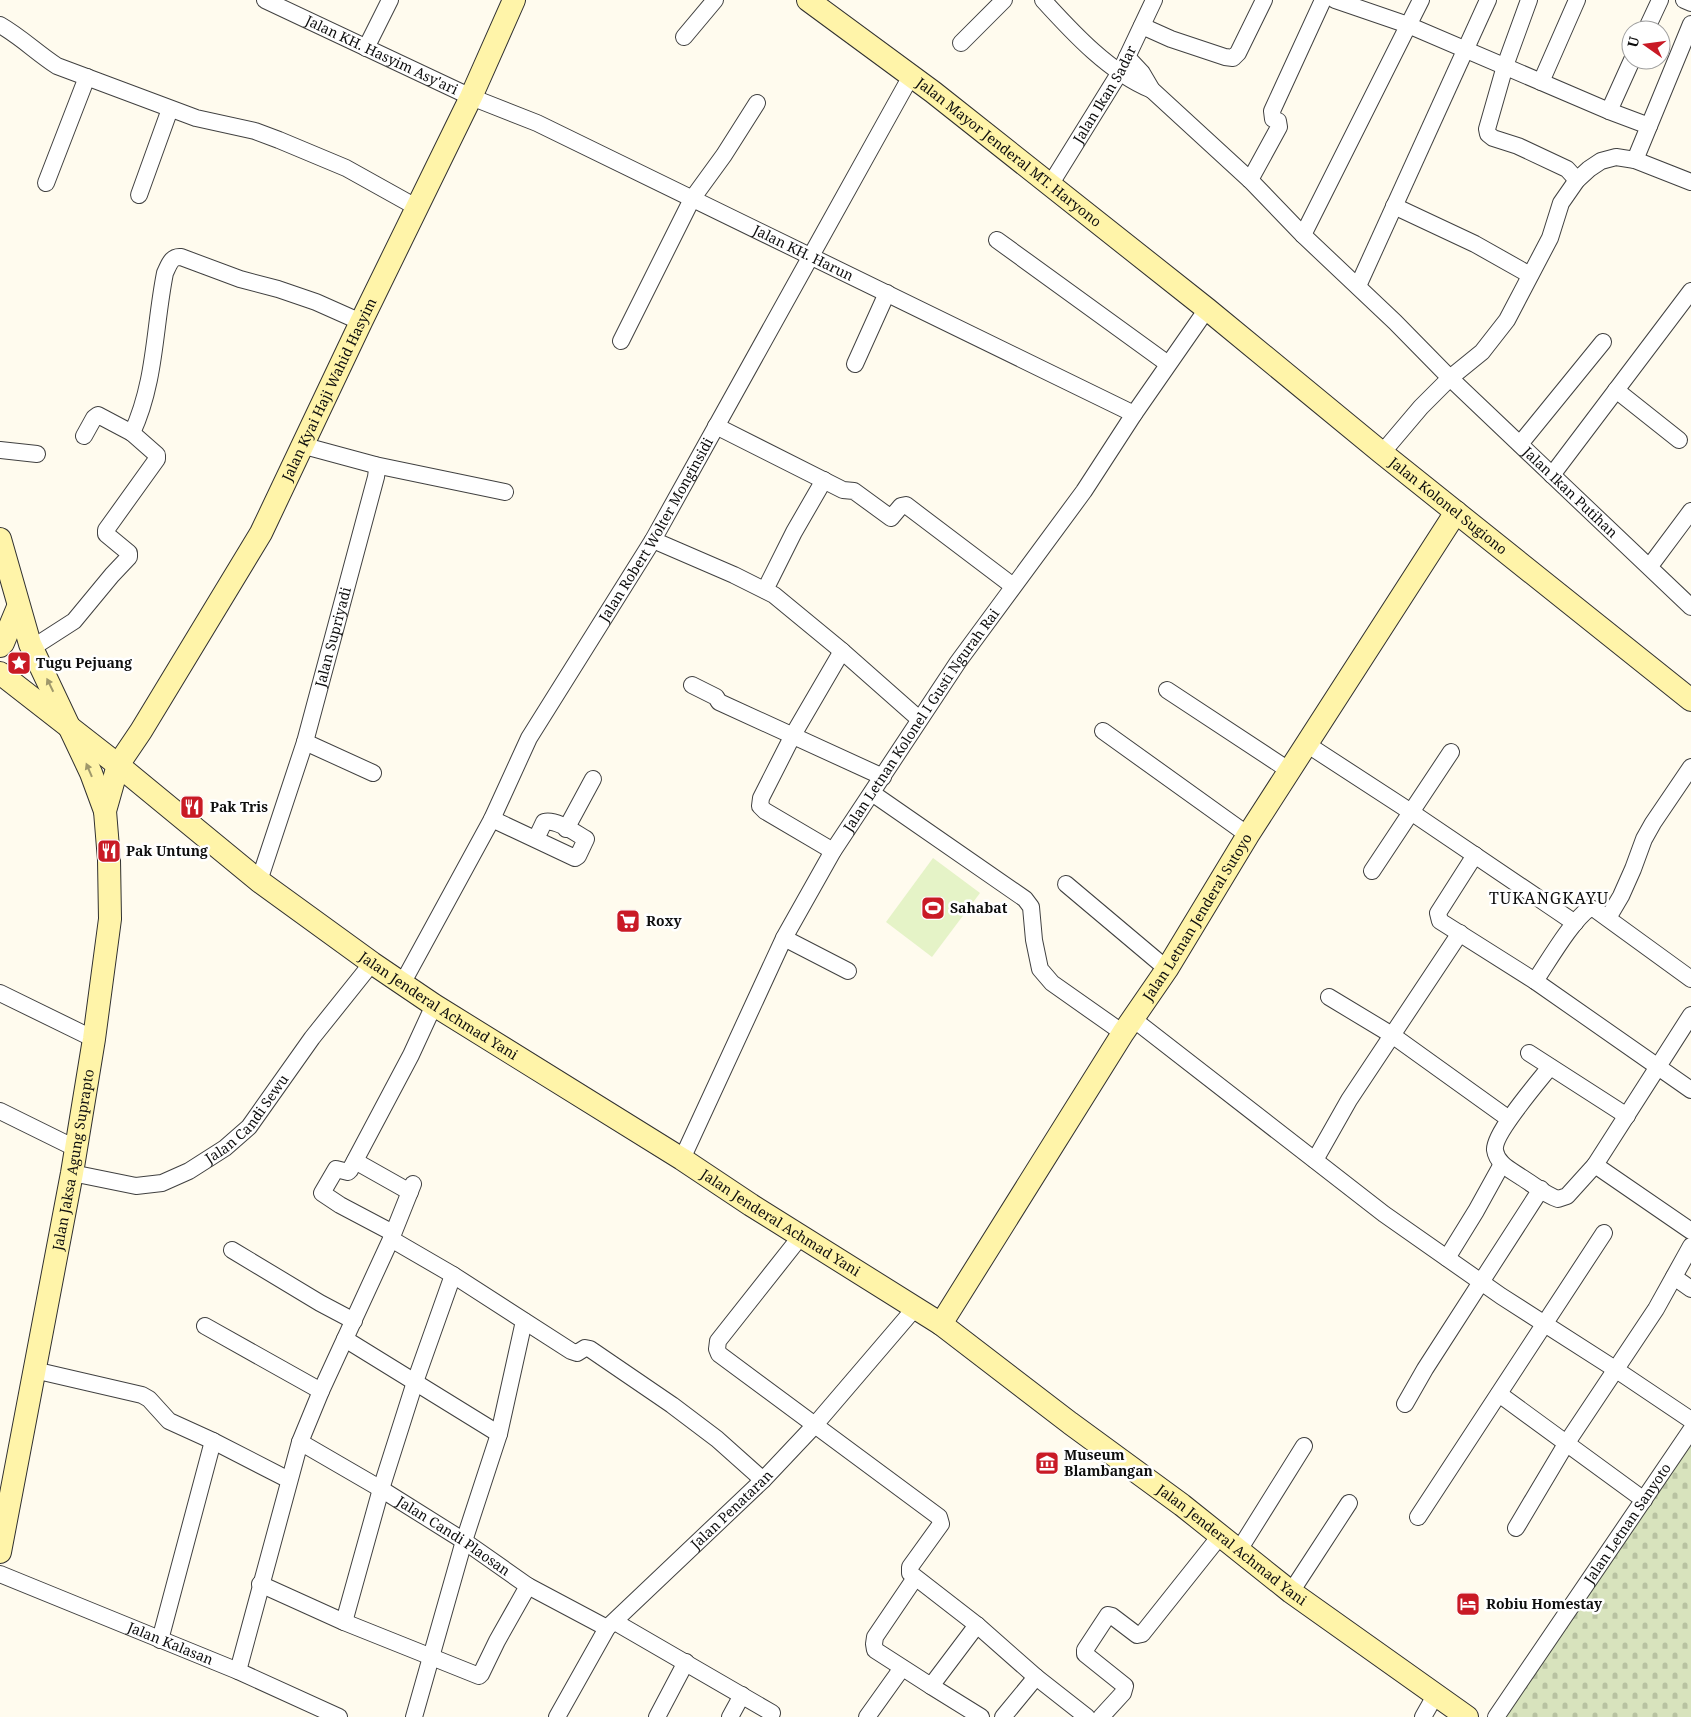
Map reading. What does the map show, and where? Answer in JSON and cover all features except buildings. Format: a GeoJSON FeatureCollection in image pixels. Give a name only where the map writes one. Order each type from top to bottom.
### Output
{"type":"FeatureCollection","features":[{"type":"Feature","properties":{"kind":"main road","name":"Jalan Kyai Haji Wahid Hasyim"},"geometry":{"type":"LineString","coordinates":[[118,765],[141,731],[261,533],[301,445],[471,97],[514,0]]}},
{"type":"Feature","properties":{"kind":"main road","name":"Jalan Mayor Jenderal MT. Haryono"},"geometry":{"type":"LineString","coordinates":[[808,0],[933,92],[1207,309]]}},
{"type":"Feature","properties":{"kind":"main road","name":"Jalan Kolonel Sugiono"},"geometry":{"type":"LineString","coordinates":[[1207,309],[1382,453],[1691,700]]}},
{"type":"Feature","properties":{"kind":"main road","name":"Jalan Letnan Jenderal Sutoyo"},"geometry":{"type":"LineString","coordinates":[[941,1324],[1128,1026],[1167,969],[1248,835],[1308,745],[1456,512]]}},
{"type":"Feature","properties":{"kind":"main road"},"geometry":{"type":"LineString","coordinates":[[0,539],[18,607],[32,648],[91,773],[105,811]]}},
{"type":"Feature","properties":{"kind":"main road"},"geometry":{"type":"LineString","coordinates":[[0,646],[18,607]]}},
{"type":"Feature","properties":{"kind":"main road","name":"Jalan Jenderal Achmad Yani"},"geometry":{"type":"LineString","coordinates":[[0,673],[118,765],[259,881],[372,963],[434,1005],[682,1159],[941,1324],[1070,1424],[1182,1505],[1292,1592],[1467,1717]]}},
{"type":"Feature","properties":{"kind":"main road","name":"Jalan Jaksa Agung Suprapto"},"geometry":{"type":"LineString","coordinates":[[0,1552],[6,1488],[34,1370],[72,1173],[94,1038],[110,919],[109,860],[105,811],[118,765]]}},
{"type":"Feature","properties":{"kind":"street","name":"Jalan KH. Hasyim Asy'ari"},"geometry":{"type":"LineString","coordinates":[[265,0],[471,97]]}},
{"type":"Feature","properties":{"kind":"street"},"geometry":{"type":"LineString","coordinates":[[366,48],[390,0]]}},
{"type":"Feature","properties":{"kind":"street"},"geometry":{"type":"LineString","coordinates":[[684,38],[715,0]]}},
{"type":"Feature","properties":{"kind":"street"},"geometry":{"type":"LineString","coordinates":[[961,43],[1004,0]]}},
{"type":"Feature","properties":{"kind":"street","name":"Jalan Ikan Putihan"},"geometry":{"type":"LineString","coordinates":[[1043,0],[1075,35],[1123,65],[1136,83],[1152,90],[1250,180],[1303,236],[1358,286],[1450,378],[1691,607]]}},
{"type":"Feature","properties":{"kind":"street","name":"Jalan Ikan Sadar"},"geometry":{"type":"LineString","coordinates":[[1050,185],[1123,65],[1154,0]]}},
{"type":"Feature","properties":{"kind":"street"},"geometry":{"type":"LineString","coordinates":[[1142,26],[1172,39],[1233,58],[1238,53],[1264,0]]}},
{"type":"Feature","properties":{"kind":"street"},"geometry":{"type":"LineString","coordinates":[[1250,180],[1279,127],[1278,121],[1273,119],[1272,111],[1323,0]]}},
{"type":"Feature","properties":{"kind":"street"},"geometry":{"type":"LineString","coordinates":[[1303,236],[1421,0]]}},
{"type":"Feature","properties":{"kind":"street"},"geometry":{"type":"LineString","coordinates":[[1358,286],[1488,0]]}},
{"type":"Feature","properties":{"kind":"street"},"geometry":{"type":"LineString","coordinates":[[1529,0],[1505,66],[1487,129],[1488,134],[1493,138],[1518,146],[1567,169],[1577,180]]}},
{"type":"Feature","properties":{"kind":"street"},"geometry":{"type":"LineString","coordinates":[[1541,82],[1577,0]]}},
{"type":"Feature","properties":{"kind":"street"},"geometry":{"type":"LineString","coordinates":[[1651,20],[1660,0]]}},
{"type":"Feature","properties":{"kind":"street"},"geometry":{"type":"LineString","coordinates":[[1684,0],[1691,3]]}},
{"type":"Feature","properties":{"kind":"street"},"geometry":{"type":"LineString","coordinates":[[1343,1],[1408,25],[1609,111],[1649,126]]}},
{"type":"Feature","properties":{"kind":"street"},"geometry":{"type":"LineString","coordinates":[[1635,160],[1691,24]]}},
{"type":"Feature","properties":{"kind":"street"},"geometry":{"type":"LineString","coordinates":[[0,25],[17,35],[57,66],[196,118],[255,132],[315,154],[346,168],[416,207]]}},
{"type":"Feature","properties":{"kind":"street"},"geometry":{"type":"LineString","coordinates":[[1609,111],[1627,70]]}},
{"type":"Feature","properties":{"kind":"street","name":"Jalan Robert Wolter Monginsidi"},"geometry":{"type":"LineString","coordinates":[[402,984],[492,819],[529,738],[653,540],[911,76]]}},
{"type":"Feature","properties":{"kind":"street"},"geometry":{"type":"LineString","coordinates":[[46,183],[87,77]]}},
{"type":"Feature","properties":{"kind":"street","name":"Jalan KH. Harun"},"geometry":{"type":"LineString","coordinates":[[471,97],[537,123],[1134,414]]}},
{"type":"Feature","properties":{"kind":"street"},"geometry":{"type":"LineString","coordinates":[[621,341],[692,199],[758,103]]}},
{"type":"Feature","properties":{"kind":"street"},"geometry":{"type":"LineString","coordinates":[[139,194],[170,109]]}},
{"type":"Feature","properties":{"kind":"street"},"geometry":{"type":"LineString","coordinates":[[1382,453],[1421,407],[1450,378],[1482,352],[1507,320],[1550,238],[1562,203],[1577,180],[1589,169],[1601,161],[1616,157],[1635,160],[1691,182]]}},
{"type":"Feature","properties":{"kind":"street"},"geometry":{"type":"LineString","coordinates":[[1394,206],[1468,240],[1530,274]]}},
{"type":"Feature","properties":{"kind":"street"},"geometry":{"type":"LineString","coordinates":[[997,240],[1168,364]]}},
{"type":"Feature","properties":{"kind":"street"},"geometry":{"type":"LineString","coordinates":[[132,433],[140,416],[149,383],[165,273],[172,259],[176,256],[240,279],[316,302],[361,322]]}},
{"type":"Feature","properties":{"kind":"street"},"geometry":{"type":"LineString","coordinates":[[1552,475],[1691,292]]}},
{"type":"Feature","properties":{"kind":"street"},"geometry":{"type":"LineString","coordinates":[[855,364],[887,293]]}},
{"type":"Feature","properties":{"kind":"street","name":"Jalan Letnan Kolonel I Gusti Ngurah Rai"},"geometry":{"type":"LineString","coordinates":[[682,1159],[784,938],[833,851],[958,662],[1084,491],[1134,414],[1207,309]]}},
{"type":"Feature","properties":{"kind":"street"},"geometry":{"type":"LineString","coordinates":[[1520,444],[1603,342]]}},
{"type":"Feature","properties":{"kind":"street"},"geometry":{"type":"LineString","coordinates":[[1616,390],[1679,440]]}},
{"type":"Feature","properties":{"kind":"street"},"geometry":{"type":"LineString","coordinates":[[32,648],[74,621],[129,557],[129,554],[106,534],[106,530],[157,459],[157,455],[132,433],[98,415],[94,418],[84,436]]}},
{"type":"Feature","properties":{"kind":"street"},"geometry":{"type":"LineString","coordinates":[[716,426],[846,491],[854,491],[891,518],[901,506],[906,505],[1013,586]]}},
{"type":"Feature","properties":{"kind":"street"},"geometry":{"type":"LineString","coordinates":[[301,445],[375,465],[505,492]]}},
{"type":"Feature","properties":{"kind":"street"},"geometry":{"type":"LineString","coordinates":[[0,450],[37,454]]}},
{"type":"Feature","properties":{"kind":"street","name":"Jalan Supriyadi"},"geometry":{"type":"LineString","coordinates":[[259,881],[305,742],[365,522],[376,477],[377,470],[375,465]]}},
{"type":"Feature","properties":{"kind":"street"},"geometry":{"type":"LineString","coordinates":[[765,590],[794,532],[824,480]]}},
{"type":"Feature","properties":{"kind":"street"},"geometry":{"type":"LineString","coordinates":[[1650,566],[1691,511]]}},
{"type":"Feature","properties":{"kind":"street"},"geometry":{"type":"LineString","coordinates":[[653,540],[734,575],[781,600],[919,719]]}},
{"type":"Feature","properties":{"kind":"street"},"geometry":{"type":"LineString","coordinates":[[833,851],[765,812],[760,806],[761,798],[793,736],[842,651]]}},
{"type":"Feature","properties":{"kind":"street"},"geometry":{"type":"LineString","coordinates":[[692,685],[716,697],[720,702],[882,778]]}},
{"type":"Feature","properties":{"kind":"street"},"geometry":{"type":"LineString","coordinates":[[1167,690],[1290,771]]}},
{"type":"Feature","properties":{"kind":"street"},"geometry":{"type":"LineString","coordinates":[[1103,731],[1248,835]]}},
{"type":"Feature","properties":{"kind":"street"},"geometry":{"type":"LineString","coordinates":[[305,742],[373,772]]}},
{"type":"Feature","properties":{"kind":"street"},"geometry":{"type":"LineString","coordinates":[[1308,745],[1575,923]]}},
{"type":"Feature","properties":{"kind":"street"},"geometry":{"type":"LineString","coordinates":[[1372,871],[1451,752]]}},
{"type":"Feature","properties":{"kind":"street"},"geometry":{"type":"LineString","coordinates":[[1608,918],[1633,870],[1641,845],[1648,831],[1691,767]]}},
{"type":"Feature","properties":{"kind":"street"},"geometry":{"type":"LineString","coordinates":[[566,829],[592,779]]}},
{"type":"Feature","properties":{"kind":"street"},"geometry":{"type":"LineString","coordinates":[[872,793],[1025,899],[1031,907],[1034,940],[1040,969],[1052,984],[1128,1026],[1315,1160],[1384,1214],[1481,1282],[1545,1325],[1615,1368],[1691,1420]]}},
{"type":"Feature","properties":{"kind":"street"},"geometry":{"type":"LineString","coordinates":[[492,819],[536,840],[575,858],[578,856],[586,839],[554,822],[544,822],[536,840]]}},
{"type":"Feature","properties":{"kind":"street"},"geometry":{"type":"LineString","coordinates":[[1475,855],[1438,913],[1440,921],[1535,981],[1691,1090]]}},
{"type":"Feature","properties":{"kind":"street"},"geometry":{"type":"LineString","coordinates":[[1066,884],[1167,969]]}},
{"type":"Feature","properties":{"kind":"street"},"geometry":{"type":"LineString","coordinates":[[1535,981],[1575,923],[1590,908],[1608,918],[1691,979]]}},
{"type":"Feature","properties":{"kind":"street"},"geometry":{"type":"LineString","coordinates":[[1315,1160],[1350,1100],[1460,933]]}},
{"type":"Feature","properties":{"kind":"street"},"geometry":{"type":"LineString","coordinates":[[784,938],[848,971]]}},
{"type":"Feature","properties":{"kind":"street","name":"Jalan Candi Sewu"},"geometry":{"type":"LineString","coordinates":[[72,1173],[136,1186],[162,1183],[188,1171],[225,1148],[249,1127],[312,1038],[372,963]]}},
{"type":"Feature","properties":{"kind":"street"},"geometry":{"type":"LineString","coordinates":[[0,993],[94,1038]]}},
{"type":"Feature","properties":{"kind":"street"},"geometry":{"type":"LineString","coordinates":[[1329,998],[1392,1035],[1509,1120]]}},
{"type":"Feature","properties":{"kind":"street"},"geometry":{"type":"LineString","coordinates":[[434,1005],[411,1055],[355,1161],[348,1172],[336,1169],[323,1191],[323,1195],[392,1236],[571,1351],[577,1353],[585,1348],[590,1349],[672,1405],[717,1439],[764,1480]]}},
{"type":"Feature","properties":{"kind":"street"},"geometry":{"type":"LineString","coordinates":[[1550,1067],[1509,1120],[1494,1150],[1502,1164],[1555,1198],[1561,1199],[1567,1196],[1594,1165],[1691,1015]]}},
{"type":"Feature","properties":{"kind":"street"},"geometry":{"type":"LineString","coordinates":[[1528,1053],[1627,1116]]}},
{"type":"Feature","properties":{"kind":"street"},"geometry":{"type":"LineString","coordinates":[[0,1112],[75,1148]]}},
{"type":"Feature","properties":{"kind":"street"},"geometry":{"type":"LineString","coordinates":[[238,1671],[260,1584],[300,1442],[321,1391],[392,1236],[411,1188],[355,1161]]}},
{"type":"Feature","properties":{"kind":"street"},"geometry":{"type":"LineString","coordinates":[[1447,1258],[1502,1164]]}},
{"type":"Feature","properties":{"kind":"street"},"geometry":{"type":"LineString","coordinates":[[1594,1165],[1691,1231]]}},
{"type":"Feature","properties":{"kind":"street"},"geometry":{"type":"LineString","coordinates":[[1405,1404],[1425,1369],[1541,1189]]}},
{"type":"Feature","properties":{"kind":"street"},"geometry":{"type":"LineString","coordinates":[[1418,1517],[1604,1233]]}},
{"type":"Feature","properties":{"kind":"street"},"geometry":{"type":"LineString","coordinates":[[801,1236],[718,1341],[717,1349],[719,1354],[939,1517],[941,1524],[910,1568],[910,1573],[977,1625],[1036,1677],[1087,1717]]}},
{"type":"Feature","properties":{"kind":"street"},"geometry":{"type":"LineString","coordinates":[[1516,1528],[1566,1444],[1656,1309],[1691,1246]]}},
{"type":"Feature","properties":{"kind":"street"},"geometry":{"type":"LineString","coordinates":[[232,1250],[320,1303],[354,1321]]}},
{"type":"Feature","properties":{"kind":"street"},"geometry":{"type":"LineString","coordinates":[[344,1622],[381,1489],[415,1382],[453,1275]]}},
{"type":"Feature","properties":{"kind":"street"},"geometry":{"type":"LineString","coordinates":[[1674,1277],[1691,1289]]}},
{"type":"Feature","properties":{"kind":"street","name":"Jalan Penataran"},"geometry":{"type":"LineString","coordinates":[[557,1717],[611,1625],[701,1537],[764,1480],[814,1426],[915,1308]]}},
{"type":"Feature","properties":{"kind":"street"},"geometry":{"type":"LineString","coordinates":[[414,1717],[464,1541],[499,1434],[524,1321]]}},
{"type":"Feature","properties":{"kind":"street"},"geometry":{"type":"LineString","coordinates":[[205,1326],[321,1391]]}},
{"type":"Feature","properties":{"kind":"street"},"geometry":{"type":"LineString","coordinates":[[345,1339],[499,1434]]}},
{"type":"Feature","properties":{"kind":"street"},"geometry":{"type":"LineString","coordinates":[[34,1370],[142,1395],[169,1421],[289,1480]]}},
{"type":"Feature","properties":{"kind":"street"},"geometry":{"type":"LineString","coordinates":[[1499,1394],[1644,1500]]}},
{"type":"Feature","properties":{"kind":"street","name":"Jalan Letnan Sanyoto"},"geometry":{"type":"LineString","coordinates":[[1496,1717],[1691,1430]]}},
{"type":"Feature","properties":{"kind":"street"},"geometry":{"type":"LineString","coordinates":[[160,1640],[213,1442]]}},
{"type":"Feature","properties":{"kind":"street","name":"Jalan Candi Plaosan"},"geometry":{"type":"LineString","coordinates":[[300,1442],[381,1489],[464,1541],[528,1586],[686,1662],[772,1713]]}},
{"type":"Feature","properties":{"kind":"street"},"geometry":{"type":"LineString","coordinates":[[1239,1550],[1304,1446]]}},
{"type":"Feature","properties":{"kind":"street"},"geometry":{"type":"LineString","coordinates":[[1292,1592],[1348,1503]]}},
{"type":"Feature","properties":{"kind":"street"},"geometry":{"type":"LineString","coordinates":[[1101,1717],[1123,1693],[1125,1686],[1085,1654],[1085,1650],[1108,1615],[1112,1616],[1136,1636],[1142,1634],[1220,1536]]}},
{"type":"Feature","properties":{"kind":"street","name":"Jalan Kalasan"},"geometry":{"type":"LineString","coordinates":[[0,1574],[238,1671],[339,1717]]}},
{"type":"Feature","properties":{"kind":"street"},"geometry":{"type":"LineString","coordinates":[[915,1578],[876,1637],[875,1650],[976,1716]]}},
{"type":"Feature","properties":{"kind":"street"},"geometry":{"type":"LineString","coordinates":[[260,1584],[344,1622],[476,1676],[481,1674],[528,1586]]}},
{"type":"Feature","properties":{"kind":"street"},"geometry":{"type":"LineString","coordinates":[[931,1686],[977,1625]]}},
{"type":"Feature","properties":{"kind":"street"},"geometry":{"type":"LineString","coordinates":[[657,1717],[686,1662]]}},
{"type":"Feature","properties":{"kind":"street"},"geometry":{"type":"LineString","coordinates":[[867,1717],[902,1668]]}},
{"type":"Feature","properties":{"kind":"street"},"geometry":{"type":"LineString","coordinates":[[1003,1717],[1036,1677]]}},
{"type":"Feature","properties":{"kind":"street"},"geometry":{"type":"LineString","coordinates":[[1423,1717],[1436,1694]]}},
{"type":"Feature","properties":{"kind":"street"},"geometry":{"type":"LineString","coordinates":[[730,1717],[742,1695]]}},
{"type":"Feature","properties":{"kind":"green space","name":"Sahabat"},"geometry":{"type":"Polygon","coordinates":[[[933,858],[980,893],[932,957],[886,922],[933,858]]]}},
{"type":"Feature","properties":{"kind":"green space"},"geometry":{"type":"Polygon","coordinates":[[[1691,1432],[1691,1717],[1496,1717],[1691,1432]]]}},
{"type":"Feature","properties":{"kind":"place","name":"Tugu Pejuang"},"geometry":{"type":"Point","coordinates":[19,663]}},
{"type":"Feature","properties":{"kind":"place","name":"Pak Tris"},"geometry":{"type":"Point","coordinates":[192,807]}},
{"type":"Feature","properties":{"kind":"place","name":"Pak Untung"},"geometry":{"type":"Point","coordinates":[109,851]}},
{"type":"Feature","properties":{"kind":"place","name":"Sahabat"},"geometry":{"type":"Point","coordinates":[933,908]}},
{"type":"Feature","properties":{"kind":"place","name":"Roxy"},"geometry":{"type":"Point","coordinates":[628,921]}},
{"type":"Feature","properties":{"kind":"place","name":"Museum Blambangan"},"geometry":{"type":"Point","coordinates":[1047,1463]}},
{"type":"Feature","properties":{"kind":"place","name":"Robiu Homestay"},"geometry":{"type":"Point","coordinates":[1468,1604]}},
{"type":"Feature","properties":{"kind":"district","name":"TUKANGKAYU"},"geometry":{"type":"Point","coordinates":[1549,898]}}]}
